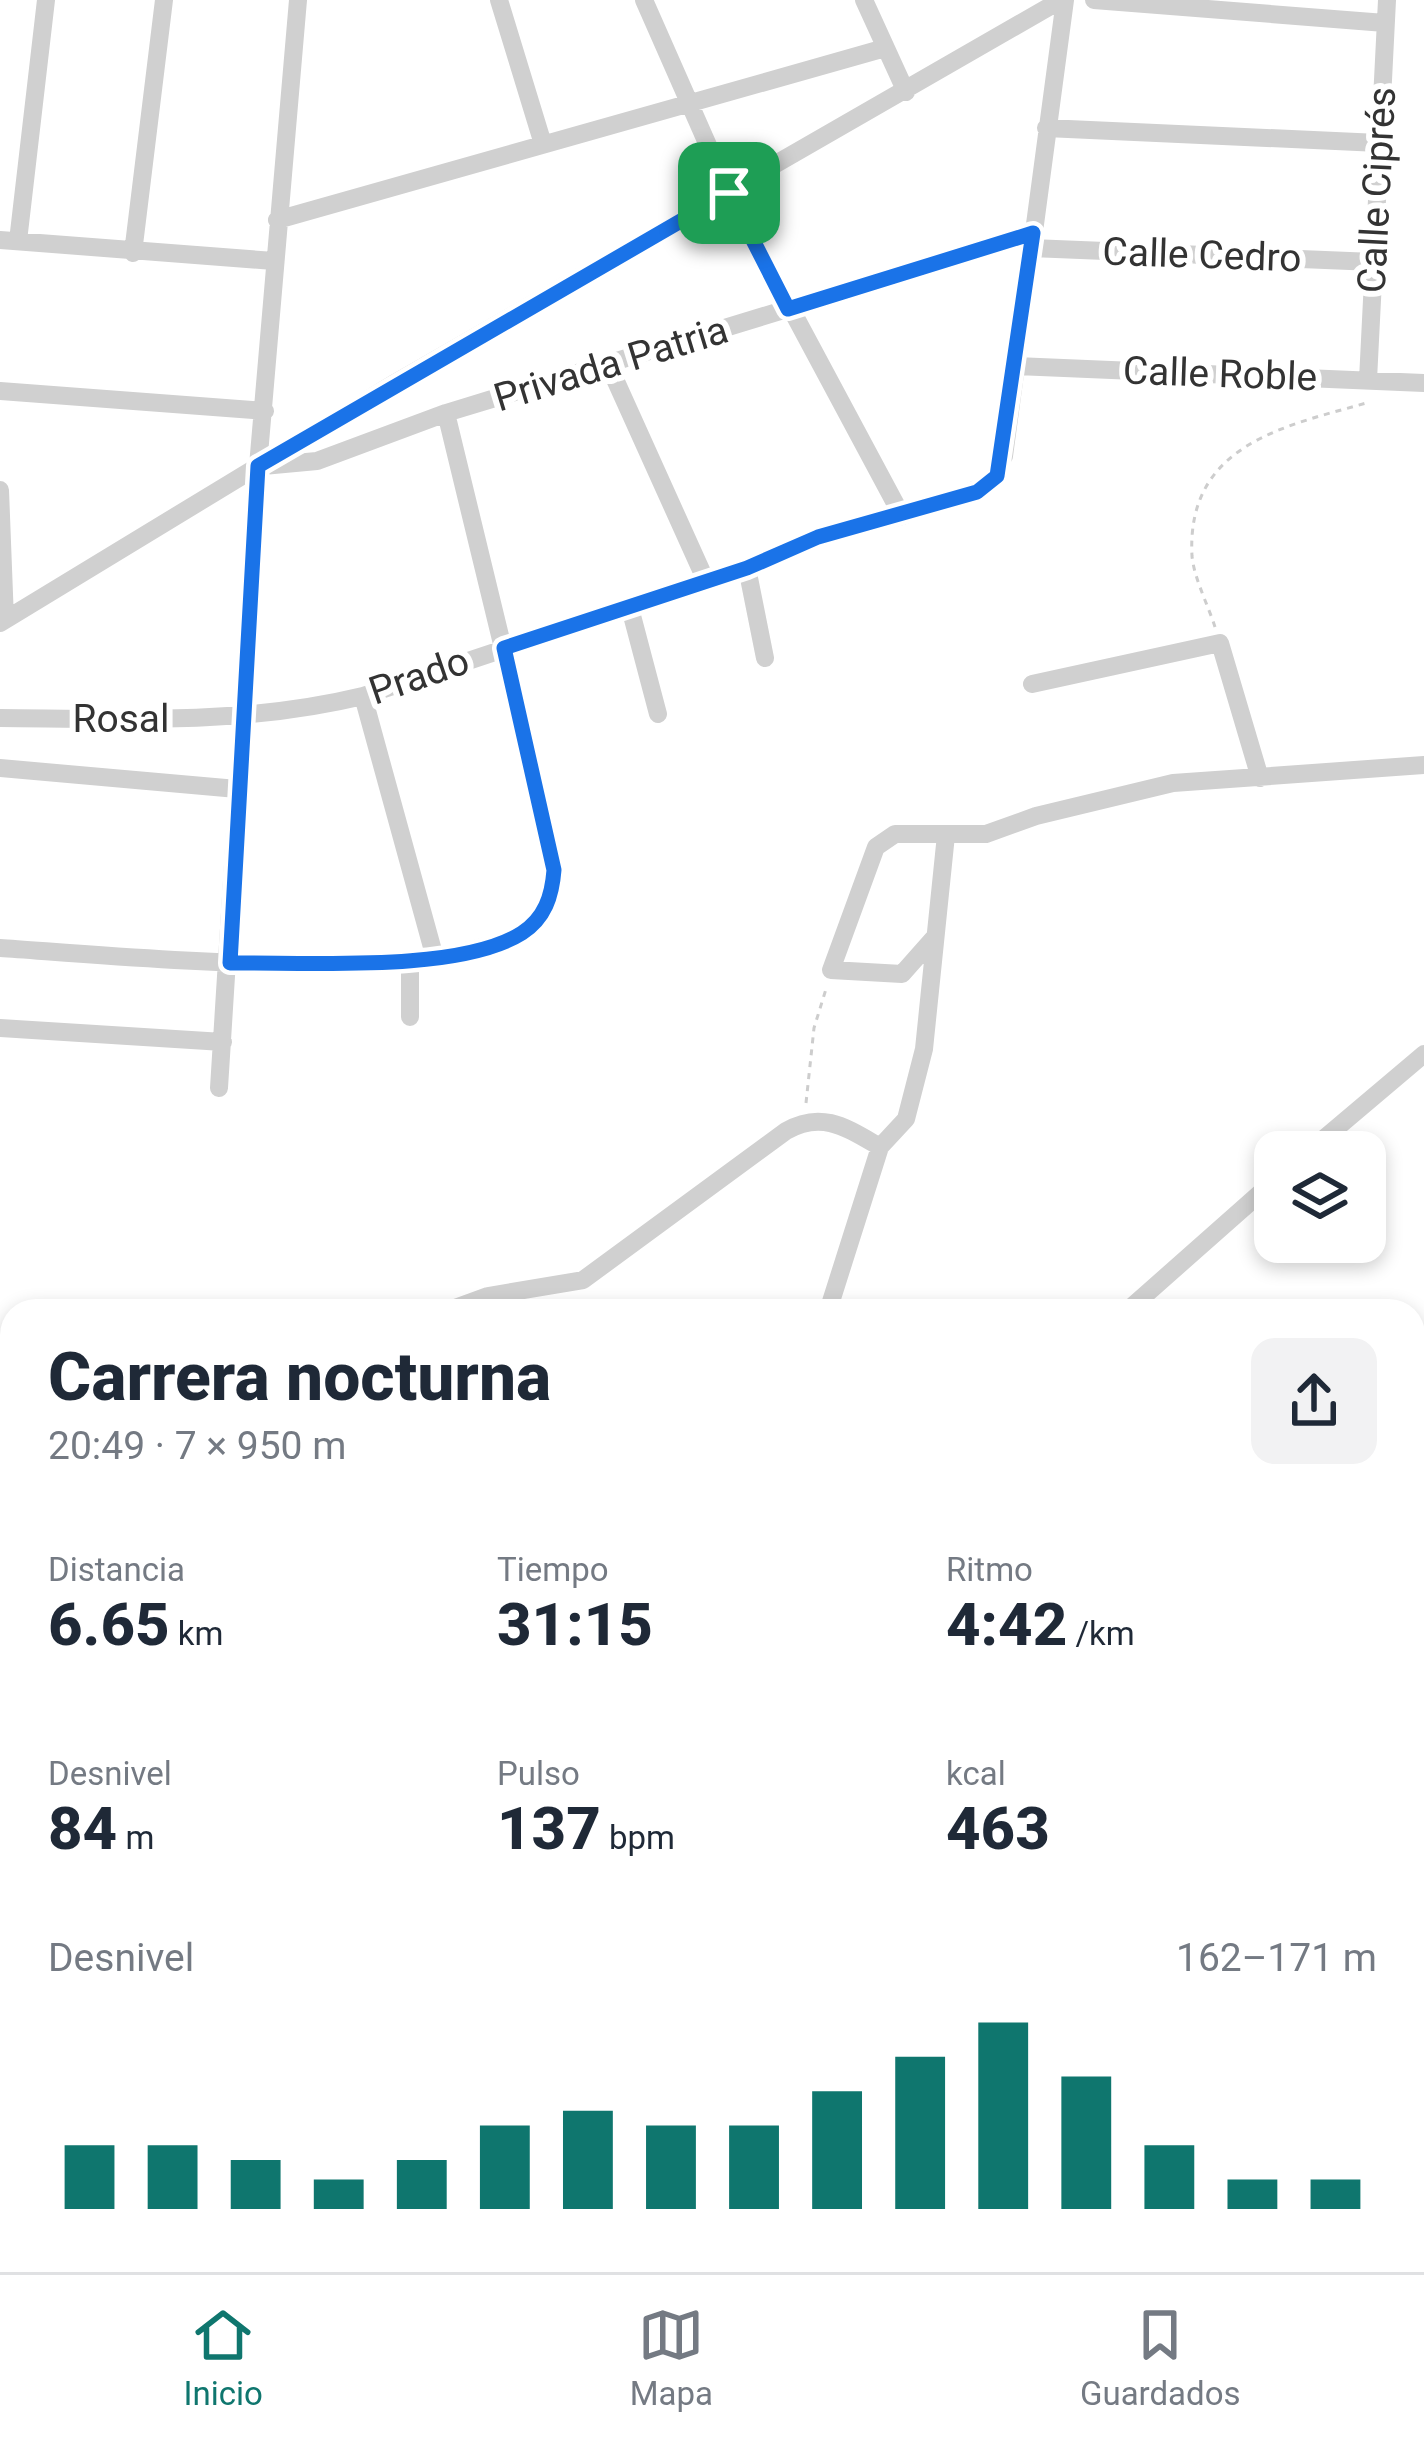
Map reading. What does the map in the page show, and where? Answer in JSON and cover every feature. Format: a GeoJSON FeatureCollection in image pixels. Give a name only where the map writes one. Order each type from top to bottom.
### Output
{"type":"FeatureCollection","features":[{"type":"Feature","properties":{"kind":"street"},"geometry":{"type":"LineString","coordinates":[[46,0],[9,240],[133,253],[274,260]]}},
{"type":"Feature","properties":{"kind":"street"},"geometry":{"type":"LineString","coordinates":[[133,253],[164,0]]}},
{"type":"Feature","properties":{"kind":"street"},"geometry":{"type":"LineString","coordinates":[[219,1088],[258,466],[298,0]]}},
{"type":"Feature","properties":{"kind":"street"},"geometry":{"type":"LineString","coordinates":[[499,0],[543,144]]}},
{"type":"Feature","properties":{"kind":"street"},"geometry":{"type":"LineString","coordinates":[[644,0],[729,193],[902,516]]}},
{"type":"Feature","properties":{"kind":"street"},"geometry":{"type":"LineString","coordinates":[[864,0],[906,92]]}},
{"type":"Feature","properties":{"kind":"street"},"geometry":{"type":"LineString","coordinates":[[2,620],[258,466],[1063,0]]}},
{"type":"Feature","properties":{"kind":"street"},"geometry":{"type":"LineString","coordinates":[[1015,365],[1063,0]]}},
{"type":"Feature","properties":{"kind":"street"},"geometry":{"type":"LineString","coordinates":[[1094,0],[1385,23]]}},
{"type":"Feature","properties":{"kind":"street","name":"Calle Ciprés"},"geometry":{"type":"LineString","coordinates":[[1368,380],[1387,0]]}},
{"type":"Feature","properties":{"kind":"street"},"geometry":{"type":"LineString","coordinates":[[277,220],[885,48]]}},
{"type":"Feature","properties":{"kind":"street"},"geometry":{"type":"LineString","coordinates":[[1046,128],[1379,143]]}},
{"type":"Feature","properties":{"kind":"street","name":"Calle Cedro"},"geometry":{"type":"LineString","coordinates":[[1032,241],[1374,262]]}},
{"type":"Feature","properties":{"kind":"street","name":"Privada Patria"},"geometry":{"type":"LineString","coordinates":[[258,466],[317,461],[446,413],[1032,241]]}},
{"type":"Feature","properties":{"kind":"street","name":"Calle Roble"},"geometry":{"type":"LineString","coordinates":[[1015,365],[1424,382]]}},
{"type":"Feature","properties":{"kind":"street","name":"Prado"},"geometry":{"type":"LineString","coordinates":[[242,719],[363,696],[747,568],[818,537],[977,492],[997,476],[1015,365]]}},
{"type":"Feature","properties":{"kind":"street"},"geometry":{"type":"LineString","coordinates":[[609,366],[706,581]]}},
{"type":"Feature","properties":{"kind":"street"},"geometry":{"type":"LineString","coordinates":[[0,391],[265,411]]}},
{"type":"Feature","properties":{"kind":"street"},"geometry":{"type":"LineString","coordinates":[[0,947],[230,963],[410,960],[492,945],[520,934],[540,916],[552,893],[554,870],[446,413]]}},
{"type":"Feature","properties":{"kind":"street"},"geometry":{"type":"LineString","coordinates":[[0,490],[2,620]]}},
{"type":"Feature","properties":{"kind":"street"},"geometry":{"type":"LineString","coordinates":[[747,568],[765,658]]}},
{"type":"Feature","properties":{"kind":"street"},"geometry":{"type":"LineString","coordinates":[[630,608],[658,714]]}},
{"type":"Feature","properties":{"kind":"street"},"geometry":{"type":"LineString","coordinates":[[1032,684],[1220,644],[1260,778]]}},
{"type":"Feature","properties":{"kind":"street"},"geometry":{"type":"LineString","coordinates":[[363,696],[435,958]]}},
{"type":"Feature","properties":{"kind":"street","name":"Rosal"},"geometry":{"type":"LineString","coordinates":[[0,718],[242,719]]}},
{"type":"Feature","properties":{"kind":"street"},"geometry":{"type":"LineString","coordinates":[[933,938],[902,974],[831,970],[876,847],[895,834],[1012,829],[1036,816],[1173,783],[1424,765]]}},
{"type":"Feature","properties":{"kind":"street"},"geometry":{"type":"LineString","coordinates":[[0,768],[237,789]]}},
{"type":"Feature","properties":{"kind":"street"},"geometry":{"type":"LineString","coordinates":[[832,1299],[880,1147],[906,1118],[924,1049],[946,835]]}},
{"type":"Feature","properties":{"kind":"street"},"geometry":{"type":"LineString","coordinates":[[410,960],[410,1017]]}},
{"type":"Feature","properties":{"kind":"street"},"geometry":{"type":"LineString","coordinates":[[0,1028],[223,1042]]}},
{"type":"Feature","properties":{"kind":"street"},"geometry":{"type":"LineString","coordinates":[[1333,1131],[1424,1054]]}},
{"type":"Feature","properties":{"kind":"street"},"geometry":{"type":"LineString","coordinates":[[480,1299],[583,1280],[805,1120],[843,1126],[880,1147]]}},
{"type":"Feature","properties":{"kind":"street"},"geometry":{"type":"LineString","coordinates":[[1141,1299],[1254,1199]]}},
{"type":"Feature","properties":{"kind":"path"},"geometry":{"type":"LineString","coordinates":[[1220,644],[1192,558],[1198,496],[1220,465],[1274,429],[1381,398]]}},
{"type":"Feature","properties":{"kind":"path"},"geometry":{"type":"LineString","coordinates":[[805,1120],[814,1028],[831,970]]}},
{"type":"Feature","properties":{"kind":"route"},"geometry":{"type":"LineString","coordinates":[[729,193],[788,309],[1033,233],[1004,455],[997,476],[977,492],[818,537],[747,568],[504,648],[554,870],[552,893],[540,916],[520,934],[435,958],[230,963],[258,466],[729,193]]}}]}
